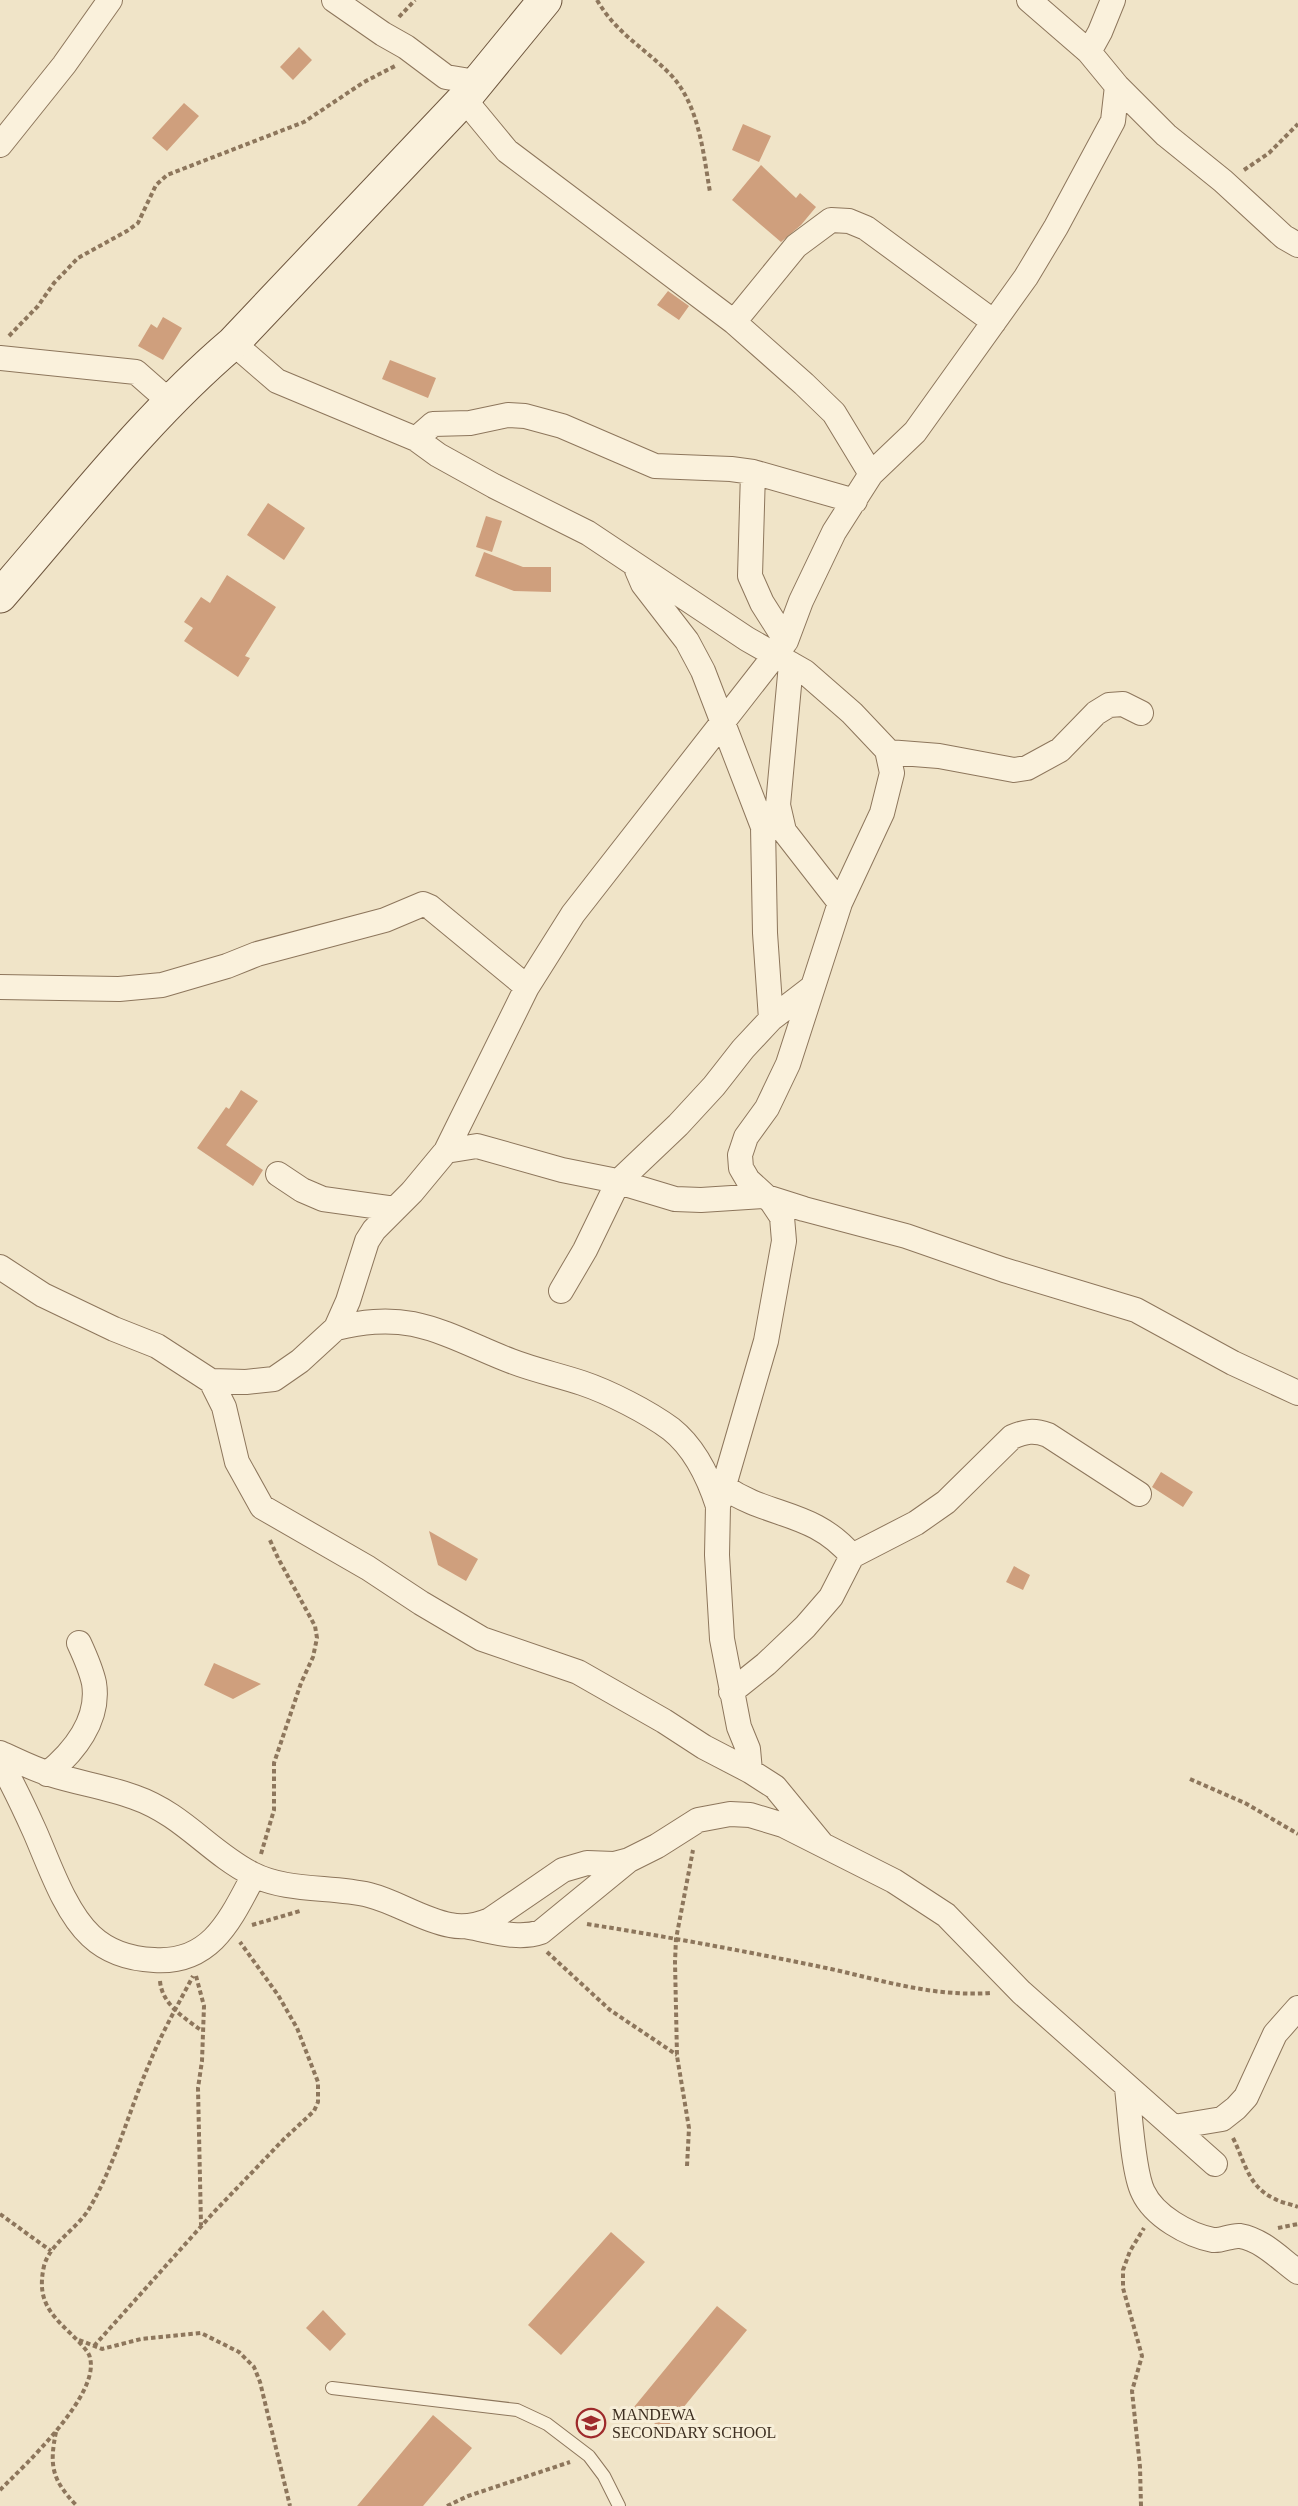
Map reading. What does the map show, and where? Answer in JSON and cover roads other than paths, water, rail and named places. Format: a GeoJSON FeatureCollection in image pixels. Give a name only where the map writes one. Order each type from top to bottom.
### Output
{"type":"FeatureCollection","features":[{"type":"Feature","properties":{"kind":"main road"},"geometry":{"type":"LineString","coordinates":[[0,596],[136,440],[200,372],[233,343],[470,91],[545,0]]}},
{"type":"Feature","properties":{"kind":"street"},"geometry":{"type":"LineString","coordinates":[[0,145],[64,65],[110,0]]}},
{"type":"Feature","properties":{"kind":"street"},"geometry":{"type":"LineString","coordinates":[[334,0],[470,91],[507,151],[734,322],[834,413],[871,474]]}},
{"type":"Feature","properties":{"kind":"street"},"geometry":{"type":"LineString","coordinates":[[1029,0],[1089,52],[1117,86],[1145,111],[1166,135],[1223,181],[1284,237],[1298,245]]}},
{"type":"Feature","properties":{"kind":"street"},"geometry":{"type":"LineString","coordinates":[[1089,52],[1113,0]]}},
{"type":"Feature","properties":{"kind":"street"},"geometry":{"type":"LineString","coordinates":[[840,903],[784,831],[778,805],[784,653],[801,601],[834,532],[871,474],[915,432],[994,322],[1056,227],[1113,121],[1117,86]]}},
{"type":"Feature","properties":{"kind":"street"},"geometry":{"type":"LineString","coordinates":[[1107,133],[1145,111]]}},
{"type":"Feature","properties":{"kind":"street"},"geometry":{"type":"LineString","coordinates":[[734,322],[796,246],[831,220],[849,221],[866,228],[994,322]]}},
{"type":"Feature","properties":{"kind":"street"},"geometry":{"type":"LineString","coordinates":[[233,343],[277,381],[416,439],[494,486],[588,533],[636,566],[784,653],[852,713],[888,753],[892,773],[882,813],[840,903],[810,989],[788,1064],[767,1108],[746,1137],[740,1155],[741,1168],[748,1180],[772,1202],[782,1217],[784,1241],[766,1341],[721,1497],[717,1555],[722,1639],[739,1726],[748,1749],[750,1771]]}},
{"type":"Feature","properties":{"kind":"street"},"geometry":{"type":"LineString","coordinates":[[3,348],[136,372],[161,394],[179,395]]}},
{"type":"Feature","properties":{"kind":"street"},"geometry":{"type":"LineString","coordinates":[[416,439],[433,424],[470,423],[508,415],[525,416],[562,426],[655,466],[753,472],[855,501]]}},
{"type":"Feature","properties":{"kind":"street"},"geometry":{"type":"LineString","coordinates":[[753,472],[750,576],[784,653]]}},
{"type":"Feature","properties":{"kind":"street"},"geometry":{"type":"LineString","coordinates":[[636,566],[643,584],[687,641],[723,719],[735,758],[763,826]]}},
{"type":"Feature","properties":{"kind":"street"},"geometry":{"type":"LineString","coordinates":[[211,1381],[246,1382],[274,1379],[306,1356],[336,1328],[351,1293],[367,1241],[446,1151],[527,987],[573,914],[676,785],[723,719],[784,653]]}},
{"type":"Feature","properties":{"kind":"street"},"geometry":{"type":"LineString","coordinates":[[888,753],[939,756],[1014,770],[1027,768],[1060,750],[1096,713],[1109,705],[1122,705],[1141,713]]}},
{"type":"Feature","properties":{"kind":"street"},"geometry":{"type":"LineString","coordinates":[[771,1019],[765,933],[763,826],[779,780]]}},
{"type":"Feature","properties":{"kind":"street"},"geometry":{"type":"LineString","coordinates":[[0,987],[162,986],[279,948],[386,920],[423,904],[430,907],[527,987]]}},
{"type":"Feature","properties":{"kind":"street"},"geometry":{"type":"LineString","coordinates":[[561,1291],[585,1250],[618,1182],[678,1125],[714,1086],[743,1048],[771,1019],[810,989]]}},
{"type":"Feature","properties":{"kind":"street"},"geometry":{"type":"LineString","coordinates":[[446,1151],[477,1146],[675,1199],[701,1200],[763,1196],[906,1236],[983,1263],[1136,1310],[1233,1363],[1298,1393]]}},
{"type":"Feature","properties":{"kind":"street"},"geometry":{"type":"LineString","coordinates":[[278,1174],[302,1190],[323,1199],[394,1209]]}},
{"type":"Feature","properties":{"kind":"street"},"geometry":{"type":"LineString","coordinates":[[0,1268],[43,1294],[114,1329],[157,1346],[211,1381],[224,1407],[237,1462],[262,1507],[368,1568],[421,1604],[482,1639],[578,1672],[664,1720],[704,1747],[750,1771],[775,1787],[821,1843]]}},
{"type":"Feature","properties":{"kind":"street"},"geometry":{"type":"LineString","coordinates":[[336,1328],[363,1322],[386,1321],[413,1324],[440,1332],[513,1362],[606,1392],[671,1429],[693,1454],[721,1497],[746,1502],[810,1522],[842,1544],[852,1556]]}},
{"type":"Feature","properties":{"kind":"street"},"geometry":{"type":"LineString","coordinates":[[731,1692],[766,1664],[805,1627],[831,1597],[852,1556],[916,1523],[946,1502],[1012,1437],[1024,1431],[1035,1430],[1048,1435],[1139,1494]]}},
{"type":"Feature","properties":{"kind":"street"},"geometry":{"type":"LineString","coordinates":[[47,1774],[73,1751],[84,1734],[92,1709],[94,1685],[79,1643]]}},
{"type":"Feature","properties":{"kind":"street"},"geometry":{"type":"LineString","coordinates":[[3,1763],[134,1796],[180,1819],[254,1875],[308,1889],[345,1891],[371,1896],[450,1926],[540,1930],[629,1860],[699,1820],[730,1814],[750,1815],[783,1826],[821,1843],[894,1881],[946,1915],[1021,1992],[1215,2164]]}},
{"type":"Feature","properties":{"kind":"street"},"geometry":{"type":"LineString","coordinates":[[3,1763],[53,1874],[76,1918],[91,1936],[111,1949],[134,1959],[160,1960],[186,1956],[210,1944],[226,1934],[230,1919],[254,1875]]}},
{"type":"Feature","properties":{"kind":"street"},"geometry":{"type":"LineString","coordinates":[[464,1926],[478,1925],[490,1920],[563,1870],[587,1863],[614,1864],[629,1860]]}},
{"type":"Feature","properties":{"kind":"street"},"geometry":{"type":"LineString","coordinates":[[1174,2127],[1222,2119],[1236,2108],[1246,2097],[1275,2034],[1298,2008]]}},
{"type":"Feature","properties":{"kind":"street"},"geometry":{"type":"LineString","coordinates":[[1127,2088],[1142,2191],[1149,2203],[1159,2212],[1196,2235],[1216,2241],[1238,2236],[1254,2241],[1298,2272]]}},
{"type":"Feature","properties":{"kind":"lane"},"geometry":{"type":"LineString","coordinates":[[332,2388],[517,2410],[547,2424],[589,2456],[604,2476],[619,2506]]}},
{"type":"Feature","properties":{"kind":"place","name":"MANDEWA SECONDARY SCHOOL"},"geometry":{"type":"Point","coordinates":[591,2423]}}]}
